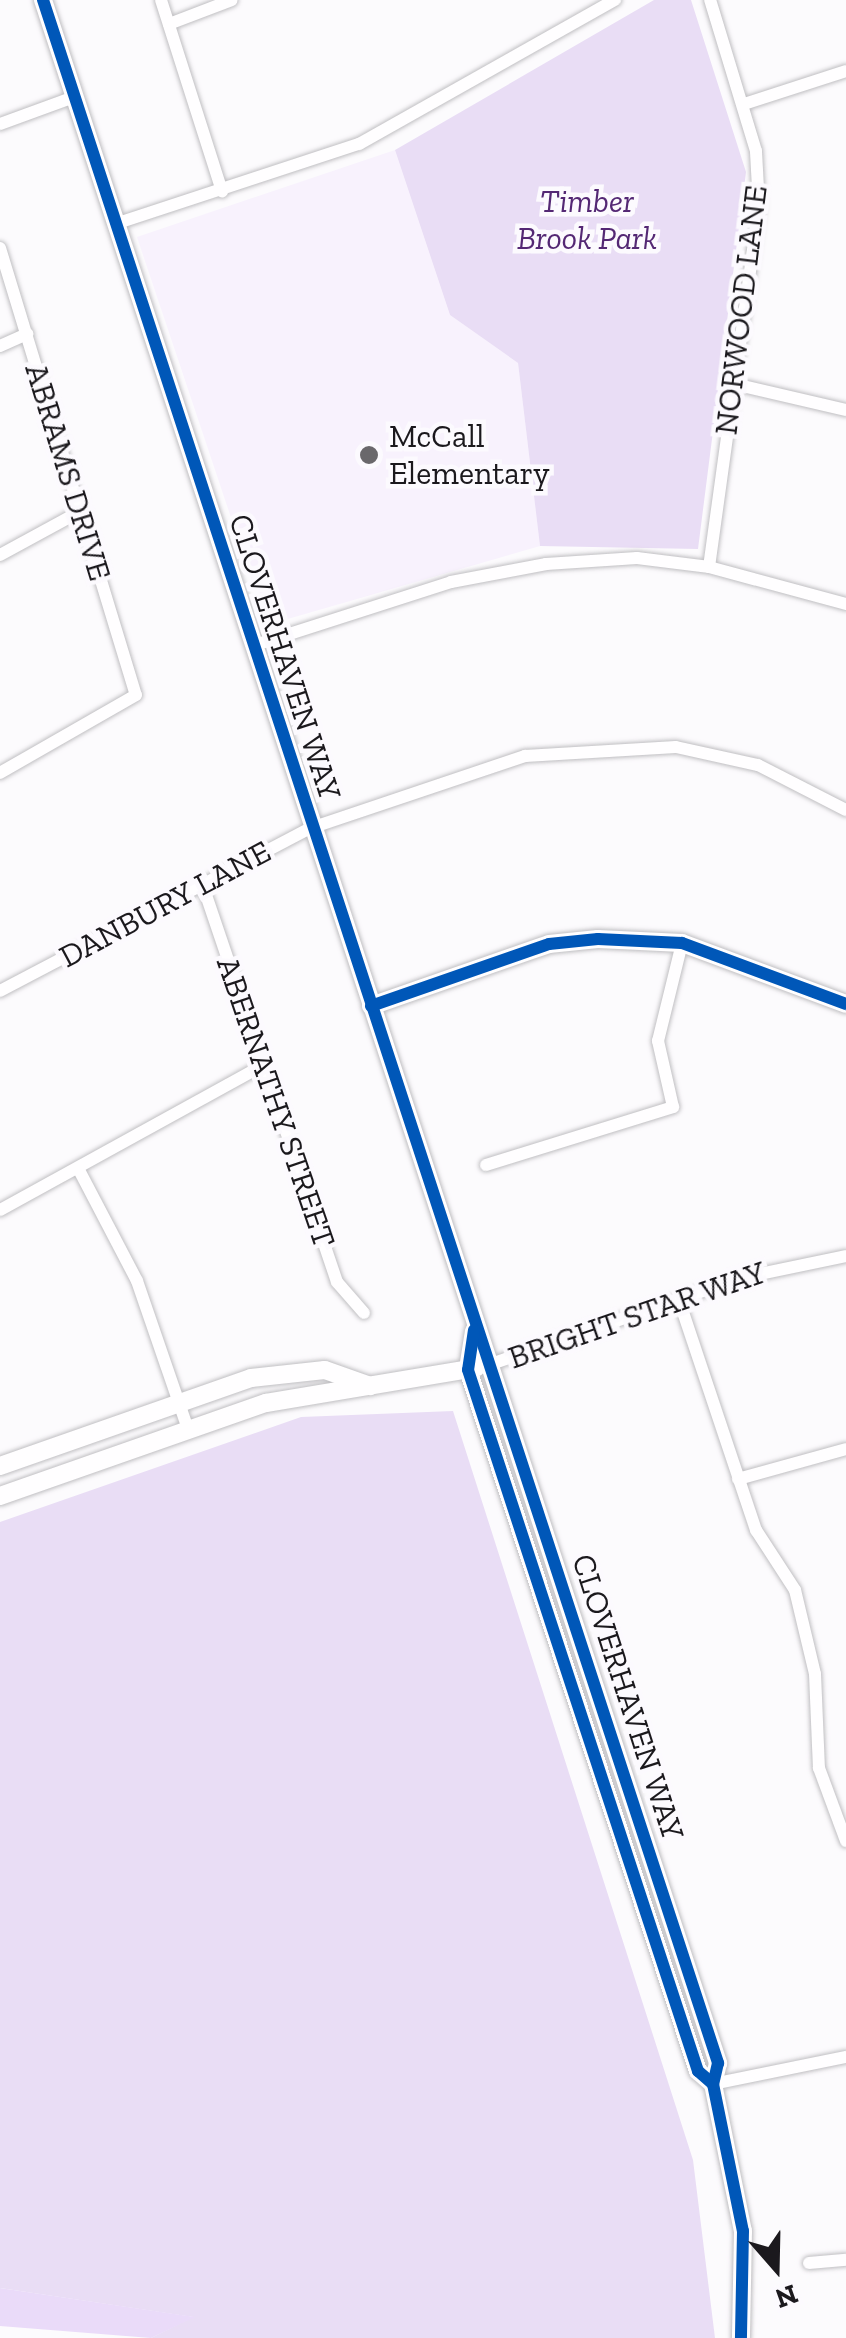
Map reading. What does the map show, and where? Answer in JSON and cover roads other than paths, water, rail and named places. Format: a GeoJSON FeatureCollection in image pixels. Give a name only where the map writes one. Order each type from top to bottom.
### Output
{"type":"FeatureCollection","features":[{"type":"Feature","properties":{"kind":"street","name":"CLOVERHAVEN WAY"},"geometry":{"type":"LineString","coordinates":[[43,0],[474,1330],[491,1364],[718,2063],[714,2084],[739,2195],[741,2338]]}},
{"type":"Feature","properties":{"kind":"street"},"geometry":{"type":"LineString","coordinates":[[161,0],[222,191]]}},
{"type":"Feature","properties":{"kind":"street"},"geometry":{"type":"LineString","coordinates":[[169,24],[232,0]]}},
{"type":"Feature","properties":{"kind":"street"},"geometry":{"type":"LineString","coordinates":[[116,224],[359,144],[614,0]]}},
{"type":"Feature","properties":{"kind":"street","name":"NORWOOD LANE"},"geometry":{"type":"LineString","coordinates":[[708,567],[759,207],[744,104],[710,0]]}},
{"type":"Feature","properties":{"kind":"street"},"geometry":{"type":"LineString","coordinates":[[744,104],[846,72]]}},
{"type":"Feature","properties":{"kind":"street"},"geometry":{"type":"LineString","coordinates":[[0,124],[74,97]]}},
{"type":"Feature","properties":{"kind":"street","name":"ABRAMS DRIVE"},"geometry":{"type":"LineString","coordinates":[[0,248],[136,695],[0,772]]}},
{"type":"Feature","properties":{"kind":"street"},"geometry":{"type":"LineString","coordinates":[[0,346],[27,334]]}},
{"type":"Feature","properties":{"kind":"street"},"geometry":{"type":"LineString","coordinates":[[734,384],[846,410]]}},
{"type":"Feature","properties":{"kind":"street"},"geometry":{"type":"LineString","coordinates":[[0,555],[80,512]]}},
{"type":"Feature","properties":{"kind":"street"},"geometry":{"type":"LineString","coordinates":[[252,646],[501,570],[637,558],[708,567],[846,604]]}},
{"type":"Feature","properties":{"kind":"street","name":"DANBURY LANE"},"geometry":{"type":"LineString","coordinates":[[0,991],[311,828],[526,756],[635,744],[758,765],[846,810]]}},
{"type":"Feature","properties":{"kind":"street","name":"ABERNATHY STREET"},"geometry":{"type":"LineString","coordinates":[[202,883],[337,1282],[364,1313]]}},
{"type":"Feature","properties":{"kind":"street"},"geometry":{"type":"LineString","coordinates":[[486,1165],[673,1107],[658,1041],[682,943]]}},
{"type":"Feature","properties":{"kind":"street"},"geometry":{"type":"LineString","coordinates":[[372,1006],[549,944],[682,943],[846,1004]]}},
{"type":"Feature","properties":{"kind":"street"},"geometry":{"type":"LineString","coordinates":[[0,1210],[264,1065]]}},
{"type":"Feature","properties":{"kind":"street"},"geometry":{"type":"LineString","coordinates":[[78,1168],[136,1281],[188,1429]]}},
{"type":"Feature","properties":{"kind":"street","name":"BRIGHT STAR WAY"},"geometry":{"type":"LineString","coordinates":[[0,1496],[266,1403],[468,1370],[679,1300],[846,1256]]}},
{"type":"Feature","properties":{"kind":"street"},"geometry":{"type":"LineString","coordinates":[[679,1300],[756,1530],[795,1590],[815,1674],[819,1768],[844,1842]]}},
{"type":"Feature","properties":{"kind":"street","name":"CLOVERHAVEN WAY"},"geometry":{"type":"LineString","coordinates":[[474,1330],[468,1370],[698,2072],[714,2084]]}},
{"type":"Feature","properties":{"kind":"street","name":"BRIGHT STAR WAY"},"geometry":{"type":"LineString","coordinates":[[0,1466],[178,1400],[325,1370],[370,1386]]}},
{"type":"Feature","properties":{"kind":"street"},"geometry":{"type":"LineString","coordinates":[[738,1479],[846,1448]]}},
{"type":"Feature","properties":{"kind":"street"},"geometry":{"type":"LineString","coordinates":[[714,2084],[846,2057]]}},
{"type":"Feature","properties":{"kind":"street"},"geometry":{"type":"LineString","coordinates":[[809,2263],[846,2260]]}},
{"type":"Feature","properties":{"kind":"place","name":"McCall Elementary"},"geometry":{"type":"Point","coordinates":[369,455]}},
{"type":"Feature","properties":{"kind":"park label","name":"Timber Brook Park"},"geometry":{"type":"Point","coordinates":[587,220]}}]}
